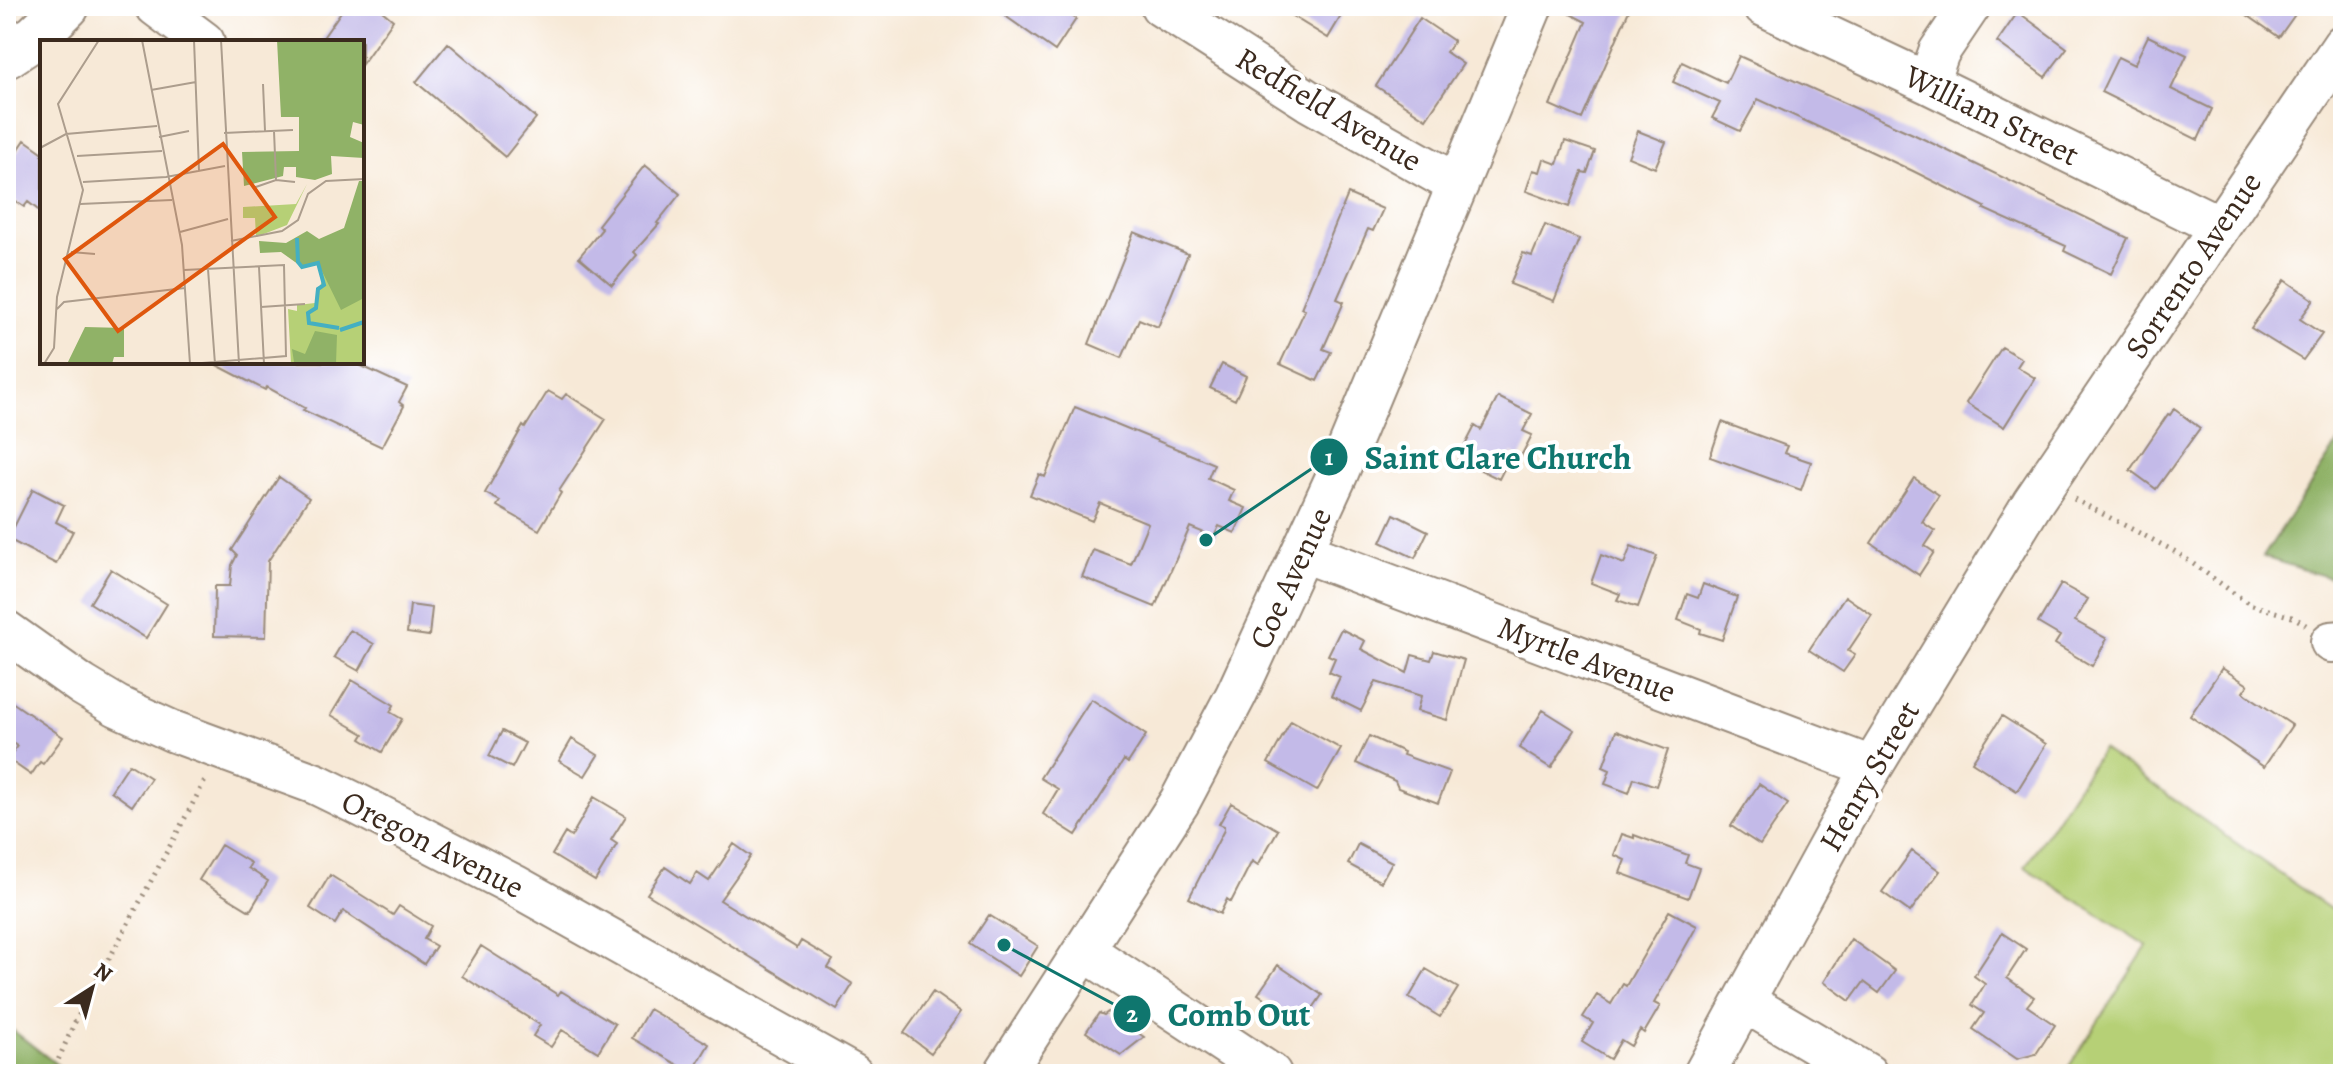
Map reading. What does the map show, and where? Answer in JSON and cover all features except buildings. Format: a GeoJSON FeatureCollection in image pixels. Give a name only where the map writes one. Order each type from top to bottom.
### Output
{"type":"FeatureCollection","features":[{"type":"Feature","properties":{"kind":"main road"},"geometry":{"type":"LineString","coordinates":[[6,56],[35,37],[67,6]]}},
{"type":"Feature","properties":{"kind":"street"},"geometry":{"type":"LineString","coordinates":[[156,6],[201,40]]}},
{"type":"Feature","properties":{"kind":"street","name":"Redfield Avenue"},"geometry":{"type":"LineString","coordinates":[[1161,6],[1309,101],[1458,185]]}},
{"type":"Feature","properties":{"kind":"street","name":"Coe Avenue"},"geometry":{"type":"LineString","coordinates":[[1004,1074],[1180,801],[1236,695],[1303,552],[1532,6]]}},
{"type":"Feature","properties":{"kind":"street","name":"William Street"},"geometry":{"type":"LineString","coordinates":[[1764,6],[2219,226]]}},
{"type":"Feature","properties":{"kind":"street"},"geometry":{"type":"LineString","coordinates":[[1928,83],[1939,52],[1970,6]]}},
{"type":"Feature","properties":{"kind":"street","name":"Sorrento Avenue"},"geometry":{"type":"LineString","coordinates":[[2044,485],[2343,45]]}},
{"type":"Feature","properties":{"kind":"street","name":"Henry Street"},"geometry":{"type":"LineString","coordinates":[[1704,1074],[1872,767],[2044,485]]}},
{"type":"Feature","properties":{"kind":"street","name":"Myrtle Avenue"},"geometry":{"type":"LineString","coordinates":[[1303,552],[1872,767]]}},
{"type":"Feature","properties":{"kind":"street","name":"Oregon Avenue"},"geometry":{"type":"LineString","coordinates":[[6,631],[117,706],[316,784],[449,850],[852,1074]]}},
{"type":"Feature","properties":{"kind":"street"},"geometry":{"type":"LineString","coordinates":[[1085,951],[1271,1074]]}},
{"type":"Feature","properties":{"kind":"street"},"geometry":{"type":"LineString","coordinates":[[1745,1002],[1867,1074]]}},
{"type":"Feature","properties":{"kind":"path"},"geometry":{"type":"LineString","coordinates":[[2044,485],[2178,553],[2249,604],[2295,618],[2337,641]]}},
{"type":"Feature","properties":{"kind":"path"},"geometry":{"type":"LineString","coordinates":[[52,1074],[74,1024],[223,750]]}},
{"type":"Feature","properties":{"kind":"green space"},"geometry":{"type":"Polygon","coordinates":[[[2343,435],[2343,582],[2263,557],[2343,435]]]}},
{"type":"Feature","properties":{"kind":"green space"},"geometry":{"type":"Polygon","coordinates":[[[2102,749],[2343,918],[2343,1074],[2064,1074],[2147,946],[2025,867],[2102,749]]]}},
{"type":"Feature","properties":{"kind":"green space"},"geometry":{"type":"Polygon","coordinates":[[[6,1025],[69,1074],[6,1074],[6,1025]]]}},
{"type":"Feature","properties":{"kind":"place","name":"Saint Clare Church"},"geometry":{"type":"Point","coordinates":[1206,540]}},
{"type":"Feature","properties":{"kind":"place","name":"Comb Out"},"geometry":{"type":"Point","coordinates":[1004,945]}}]}
